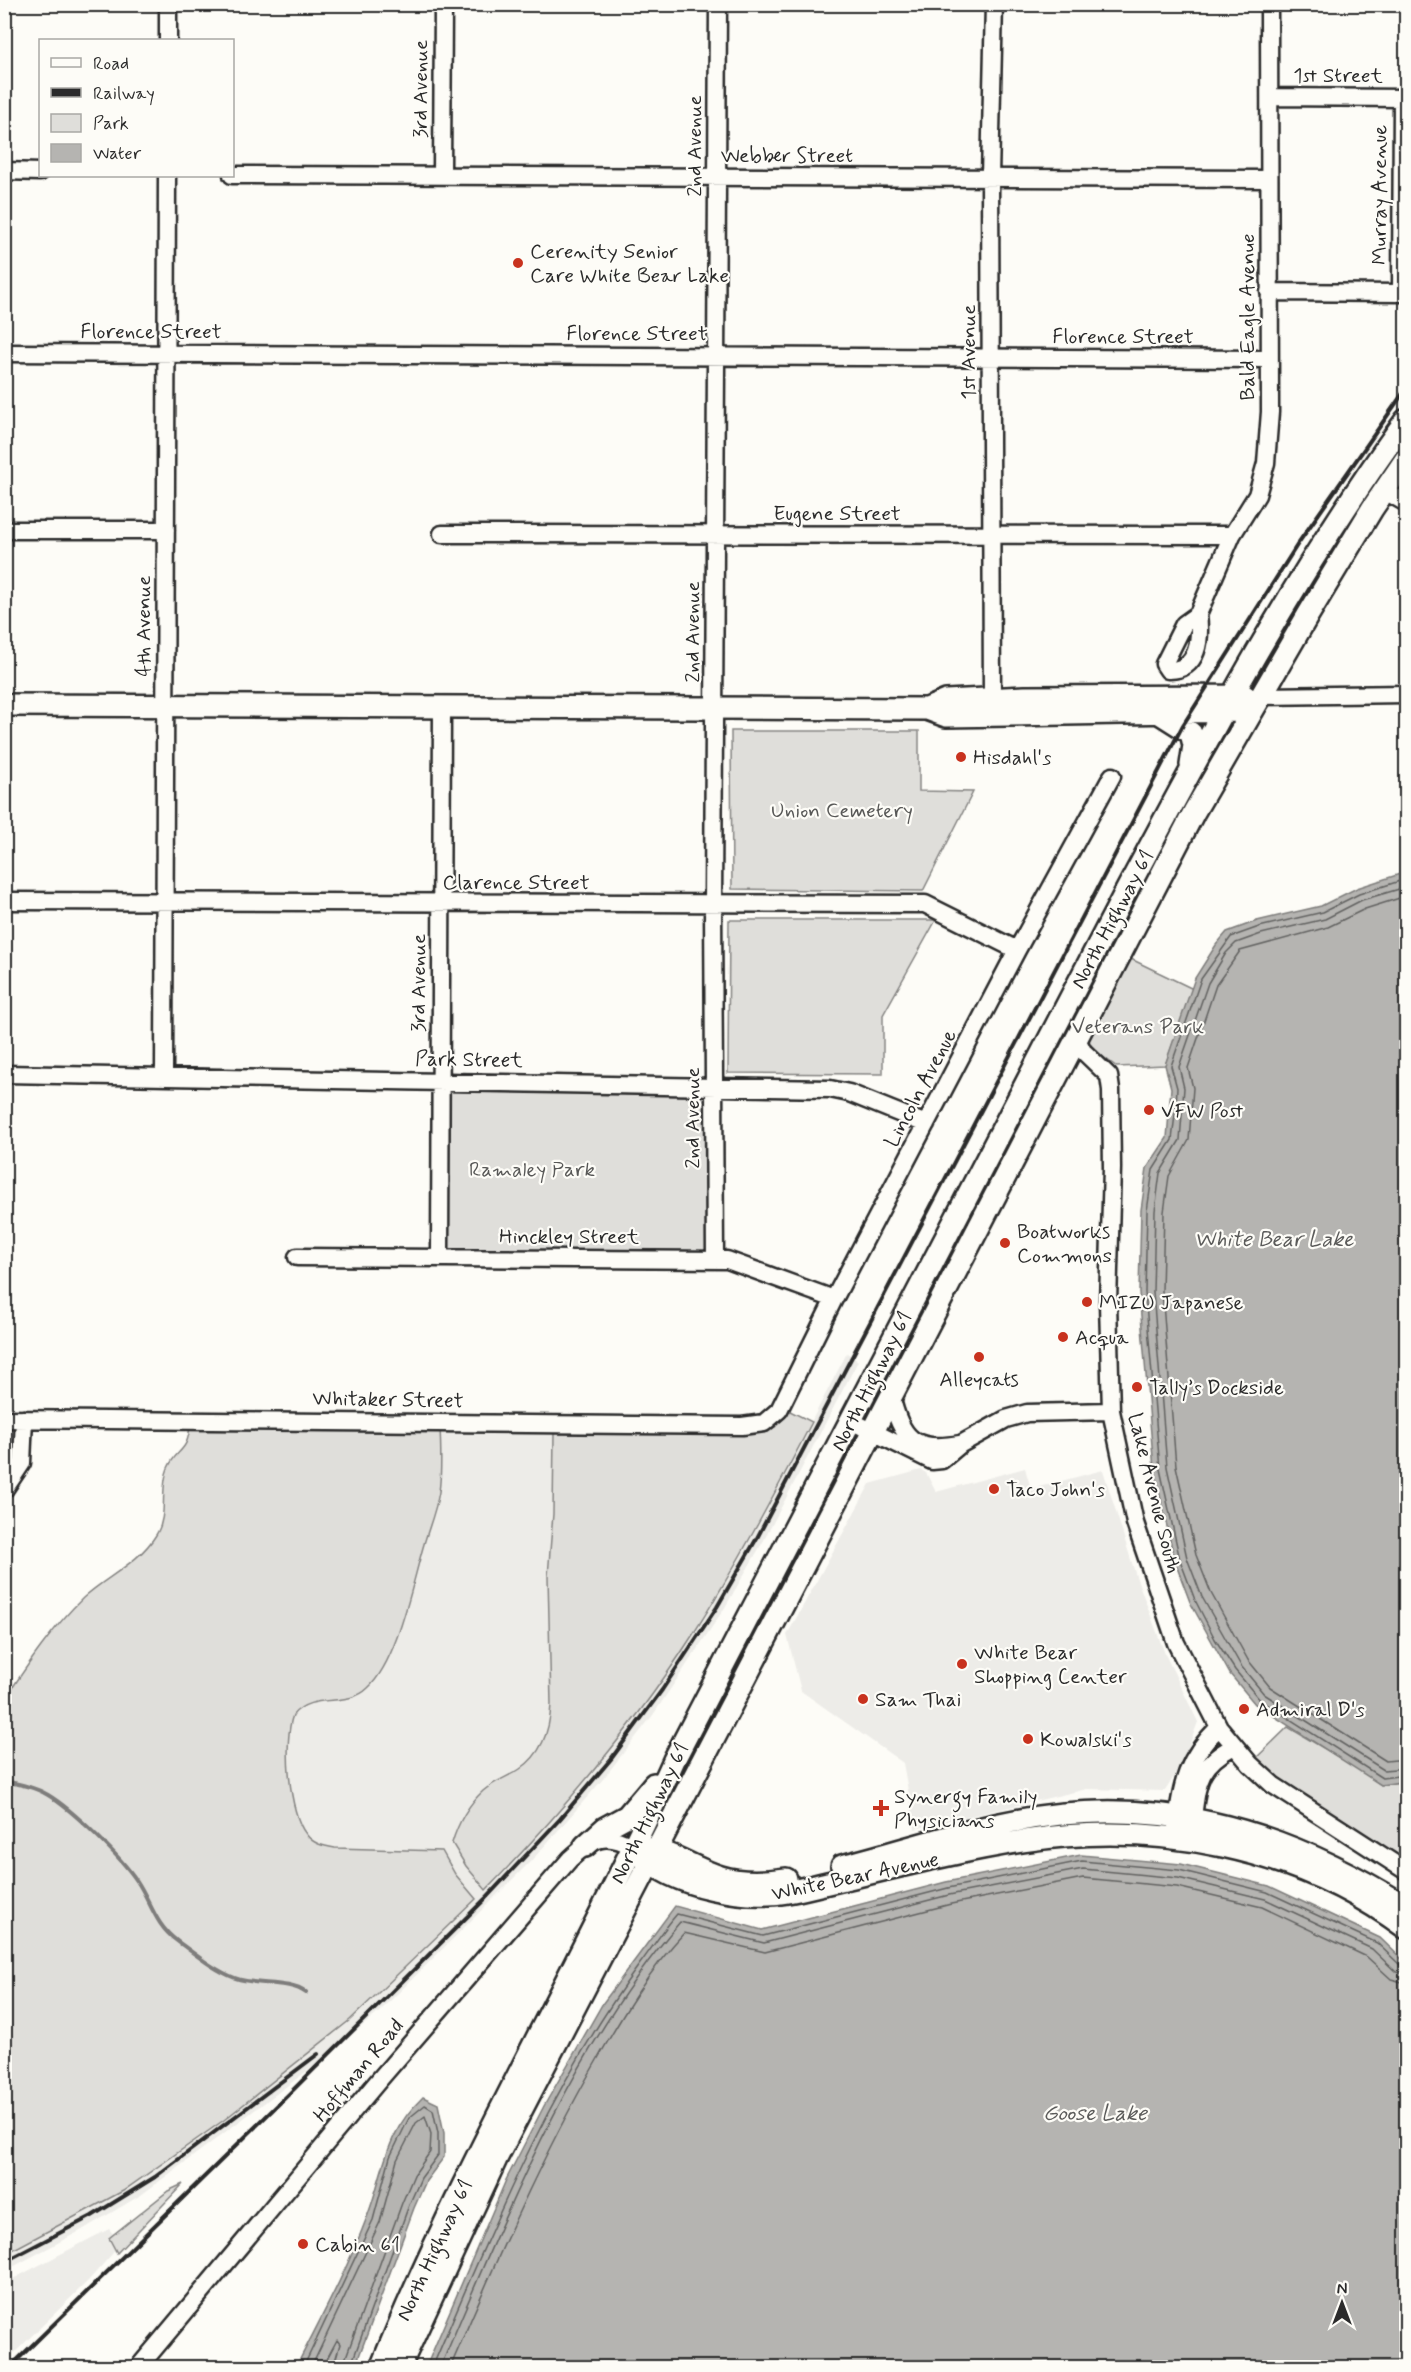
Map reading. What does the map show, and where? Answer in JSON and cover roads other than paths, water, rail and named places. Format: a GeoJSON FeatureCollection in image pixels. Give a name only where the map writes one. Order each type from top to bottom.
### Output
{"type":"FeatureCollection","features":[{"type":"Feature","properties":{"kind":"main road","name":"North Highway 61"},"geometry":{"type":"LineString","coordinates":[[381,2367],[402,2316],[500,2112],[674,1760],[1188,775],[1326,537],[1407,420]]}},
{"type":"Feature","properties":{"kind":"main road","name":"North Highway 61"},"geometry":{"type":"LineString","coordinates":[[399,2367],[496,2159],[1194,812],[1308,615],[1407,459]]}},
{"type":"Feature","properties":{"kind":"main road"},"geometry":{"type":"LineString","coordinates":[[927,709],[946,701],[992,699],[1229,704]]}},
{"type":"Feature","properties":{"kind":"main road"},"geometry":{"type":"LineString","coordinates":[[4,705],[927,709],[946,716],[1156,714],[1258,702]]}},
{"type":"Feature","properties":{"kind":"main road"},"geometry":{"type":"LineString","coordinates":[[1156,714],[1185,727],[1192,735],[1193,753],[1188,775]]}},
{"type":"Feature","properties":{"kind":"main road"},"geometry":{"type":"LineString","coordinates":[[585,1846],[634,1809],[674,1760]]}},
{"type":"Feature","properties":{"kind":"main road","name":"White Bear Avenue"},"geometry":{"type":"LineString","coordinates":[[653,1857],[722,1877],[766,1881],[820,1872],[1021,1820],[1088,1813],[1185,1817],[1231,1827],[1297,1849],[1364,1881],[1407,1907]]}},
{"type":"Feature","properties":{"kind":"main road","name":"White Bear Avenue"},"geometry":{"type":"LineString","coordinates":[[633,1847],[714,1889],[739,1895],[762,1896],[1025,1840],[1100,1834],[1182,1839],[1266,1856],[1300,1868],[1368,1902],[1407,1928]]}},
{"type":"Feature","properties":{"kind":"street"},"geometry":{"type":"LineString","coordinates":[[168,4],[168,39]]}},
{"type":"Feature","properties":{"kind":"street","name":"3rd Avenue"},"geometry":{"type":"LineString","coordinates":[[442,174],[443,4]]}},
{"type":"Feature","properties":{"kind":"street","name":"2nd Avenue"},"geometry":{"type":"LineString","coordinates":[[715,1259],[713,905],[718,4]]}},
{"type":"Feature","properties":{"kind":"street","name":"1st Avenue"},"geometry":{"type":"LineString","coordinates":[[992,699],[990,177],[994,4]]}},
{"type":"Feature","properties":{"kind":"street","name":"Bald Eagle Avenue"},"geometry":{"type":"LineString","coordinates":[[1198,614],[1232,535],[1257,495],[1266,464],[1270,412],[1269,4]]}},
{"type":"Feature","properties":{"kind":"street","name":"1st Street"},"geometry":{"type":"LineString","coordinates":[[1270,97],[1405,98]]}},
{"type":"Feature","properties":{"kind":"street","name":"Murray Avenue"},"geometry":{"type":"LineString","coordinates":[[1269,292],[1401,293],[1405,98]]}},
{"type":"Feature","properties":{"kind":"street"},"geometry":{"type":"LineString","coordinates":[[4,171],[39,172]]}},
{"type":"Feature","properties":{"kind":"street","name":"Webber Street"},"geometry":{"type":"LineString","coordinates":[[234,175],[1269,179]]}},
{"type":"Feature","properties":{"kind":"street","name":"4th Avenue"},"geometry":{"type":"LineString","coordinates":[[164,1077],[167,177]]}},
{"type":"Feature","properties":{"kind":"street","name":"Florence Street"},"geometry":{"type":"LineString","coordinates":[[4,353],[1269,359]]}},
{"type":"Feature","properties":{"kind":"street"},"geometry":{"type":"LineString","coordinates":[[1385,491],[1407,503]]}},
{"type":"Feature","properties":{"kind":"street"},"geometry":{"type":"LineString","coordinates":[[4,531],[166,531]]}},
{"type":"Feature","properties":{"kind":"street","name":"Eugene Street"},"geometry":{"type":"LineString","coordinates":[[442,534],[1232,535]]}},
{"type":"Feature","properties":{"kind":"street"},"geometry":{"type":"LineString","coordinates":[[1258,702],[1407,694]]}},
{"type":"Feature","properties":{"kind":"street","name":"3rd Avenue"},"geometry":{"type":"LineString","coordinates":[[440,1258],[442,707]]}},
{"type":"Feature","properties":{"kind":"street","name":"Lincoln Avenue"},"geometry":{"type":"LineString","coordinates":[[770,1420],[780,1410],[834,1299],[1017,950],[1112,776]]}},
{"type":"Feature","properties":{"kind":"street","name":"Clarence Street"},"geometry":{"type":"LineString","coordinates":[[4,901],[925,904],[1017,950]]}},
{"type":"Feature","properties":{"kind":"street","name":"Lake Avenue South"},"geometry":{"type":"LineString","coordinates":[[1077,1039],[1083,1051],[1109,1076],[1112,1158],[1111,1410],[1135,1523],[1176,1644],[1219,1727],[1234,1746],[1273,1785],[1407,1871]]}},
{"type":"Feature","properties":{"kind":"street","name":"Park Street"},"geometry":{"type":"LineString","coordinates":[[4,1074],[714,1085],[830,1089],[849,1093],[926,1124]]}},
{"type":"Feature","properties":{"kind":"street","name":"Hinckley Street"},"geometry":{"type":"LineString","coordinates":[[297,1257],[715,1259],[727,1260],[834,1299]]}},
{"type":"Feature","properties":{"kind":"street"},"geometry":{"type":"LineString","coordinates":[[891,1395],[901,1427],[917,1444],[929,1448],[961,1444]]}},
{"type":"Feature","properties":{"kind":"street"},"geometry":{"type":"LineString","coordinates":[[852,1420],[932,1461],[942,1460],[961,1444],[1006,1419],[1021,1417],[1027,1413],[1111,1410]]}},
{"type":"Feature","properties":{"kind":"street","name":"Whitaker Street"},"geometry":{"type":"LineString","coordinates":[[4,1419],[742,1426],[760,1425],[770,1420]]}},
{"type":"Feature","properties":{"kind":"street"},"geometry":{"type":"LineString","coordinates":[[4,1490],[22,1463],[24,1419]]}},
{"type":"Feature","properties":{"kind":"street"},"geometry":{"type":"LineString","coordinates":[[1182,1839],[1195,1753],[1219,1727]]}},
{"type":"Feature","properties":{"kind":"street"},"geometry":{"type":"LineString","coordinates":[[1185,1817],[1205,1767],[1218,1755],[1234,1746]]}},
{"type":"Feature","properties":{"kind":"street","name":"Hoffman Road"},"geometry":{"type":"LineString","coordinates":[[138,2367],[570,1858],[585,1846],[612,1838],[633,1847]]}},
{"type":"Feature","properties":{"kind":"water","name":"White Bear Lake"},"geometry":{"type":"Polygon","coordinates":[[[1406,872],[1406,1781],[1381,1785],[1255,1704],[1230,1674],[1190,1602],[1175,1562],[1154,1469],[1139,1292],[1141,1210],[1147,1168],[1167,1138],[1171,1088],[1165,1065],[1195,978],[1216,945],[1227,932],[1257,921],[1321,906],[1357,888],[1406,872]]]}},
{"type":"Feature","properties":{"kind":"water","name":"Goose Lake"},"geometry":{"type":"Polygon","coordinates":[[[1081,1855],[1181,1864],[1269,1886],[1380,1938],[1406,1963],[1406,2367],[426,2367],[506,2180],[544,2106],[603,2003],[675,1906],[762,1930],[946,1882],[1081,1855]]]}},
{"type":"Feature","properties":{"kind":"water"},"geometry":{"type":"Polygon","coordinates":[[[423,2097],[438,2104],[444,2133],[444,2157],[426,2181],[414,2208],[355,2367],[296,2367],[360,2236],[393,2139],[410,2111],[423,2097]]]}},
{"type":"Feature","properties":{"kind":"waterway"},"geometry":{"type":"LineString","coordinates":[[4,1781],[43,1792],[83,1822],[130,1871],[163,1928],[205,1961],[235,1978],[291,1986],[306,1993]]}},
{"type":"Feature","properties":{"kind":"railway"},"geometry":{"type":"LineString","coordinates":[[9,2368],[485,1899],[560,1819],[611,1759],[662,1690],[717,1607],[757,1538],[1183,725],[1299,542],[1406,389]]}},
{"type":"Feature","properties":{"kind":"railway"},"geometry":{"type":"LineString","coordinates":[[4,2262],[92,2216],[155,2177],[318,2054]]}},
{"type":"Feature","properties":{"kind":"place","name":"Cerenity Senior Care White Bear Lake"},"geometry":{"type":"Point","coordinates":[518,263]}},
{"type":"Feature","properties":{"kind":"place","name":"Hisdahl's"},"geometry":{"type":"Point","coordinates":[961,757]}},
{"type":"Feature","properties":{"kind":"place","name":"VFW Post"},"geometry":{"type":"Point","coordinates":[1149,1110]}},
{"type":"Feature","properties":{"kind":"place","name":"Boatworks Commons"},"geometry":{"type":"Point","coordinates":[1005,1243]}},
{"type":"Feature","properties":{"kind":"place","name":"MIZU Japanese"},"geometry":{"type":"Point","coordinates":[1087,1302]}},
{"type":"Feature","properties":{"kind":"place","name":"Acqua"},"geometry":{"type":"Point","coordinates":[1063,1337]}},
{"type":"Feature","properties":{"kind":"place","name":"Alleycats"},"geometry":{"type":"Point","coordinates":[979,1357]}},
{"type":"Feature","properties":{"kind":"place","name":"Tally’s Dockside"},"geometry":{"type":"Point","coordinates":[1137,1387]}},
{"type":"Feature","properties":{"kind":"place","name":"Taco John's"},"geometry":{"type":"Point","coordinates":[994,1489]}},
{"type":"Feature","properties":{"kind":"place","name":"White Bear Shopping Center"},"geometry":{"type":"Point","coordinates":[962,1664]}},
{"type":"Feature","properties":{"kind":"place","name":"Sam Thai"},"geometry":{"type":"Point","coordinates":[863,1699]}},
{"type":"Feature","properties":{"kind":"place","name":"Admiral D's"},"geometry":{"type":"Point","coordinates":[1244,1709]}},
{"type":"Feature","properties":{"kind":"place","name":"Kowalski's"},"geometry":{"type":"Point","coordinates":[1028,1739]}},
{"type":"Feature","properties":{"kind":"place","name":"Synergy Family Physicians"},"geometry":{"type":"Point","coordinates":[881,1808]}},
{"type":"Feature","properties":{"kind":"place","name":"Cabin 61"},"geometry":{"type":"Point","coordinates":[303,2244]}},
{"type":"Feature","properties":{"kind":"park label","name":"Union Cemetery"},"geometry":{"type":"Point","coordinates":[842,810]}},
{"type":"Feature","properties":{"kind":"park label","name":"Veterans Park"},"geometry":{"type":"Point","coordinates":[1138,1026]}},
{"type":"Feature","properties":{"kind":"park label","name":"Ramaley Park"},"geometry":{"type":"Point","coordinates":[532,1169]}}]}
